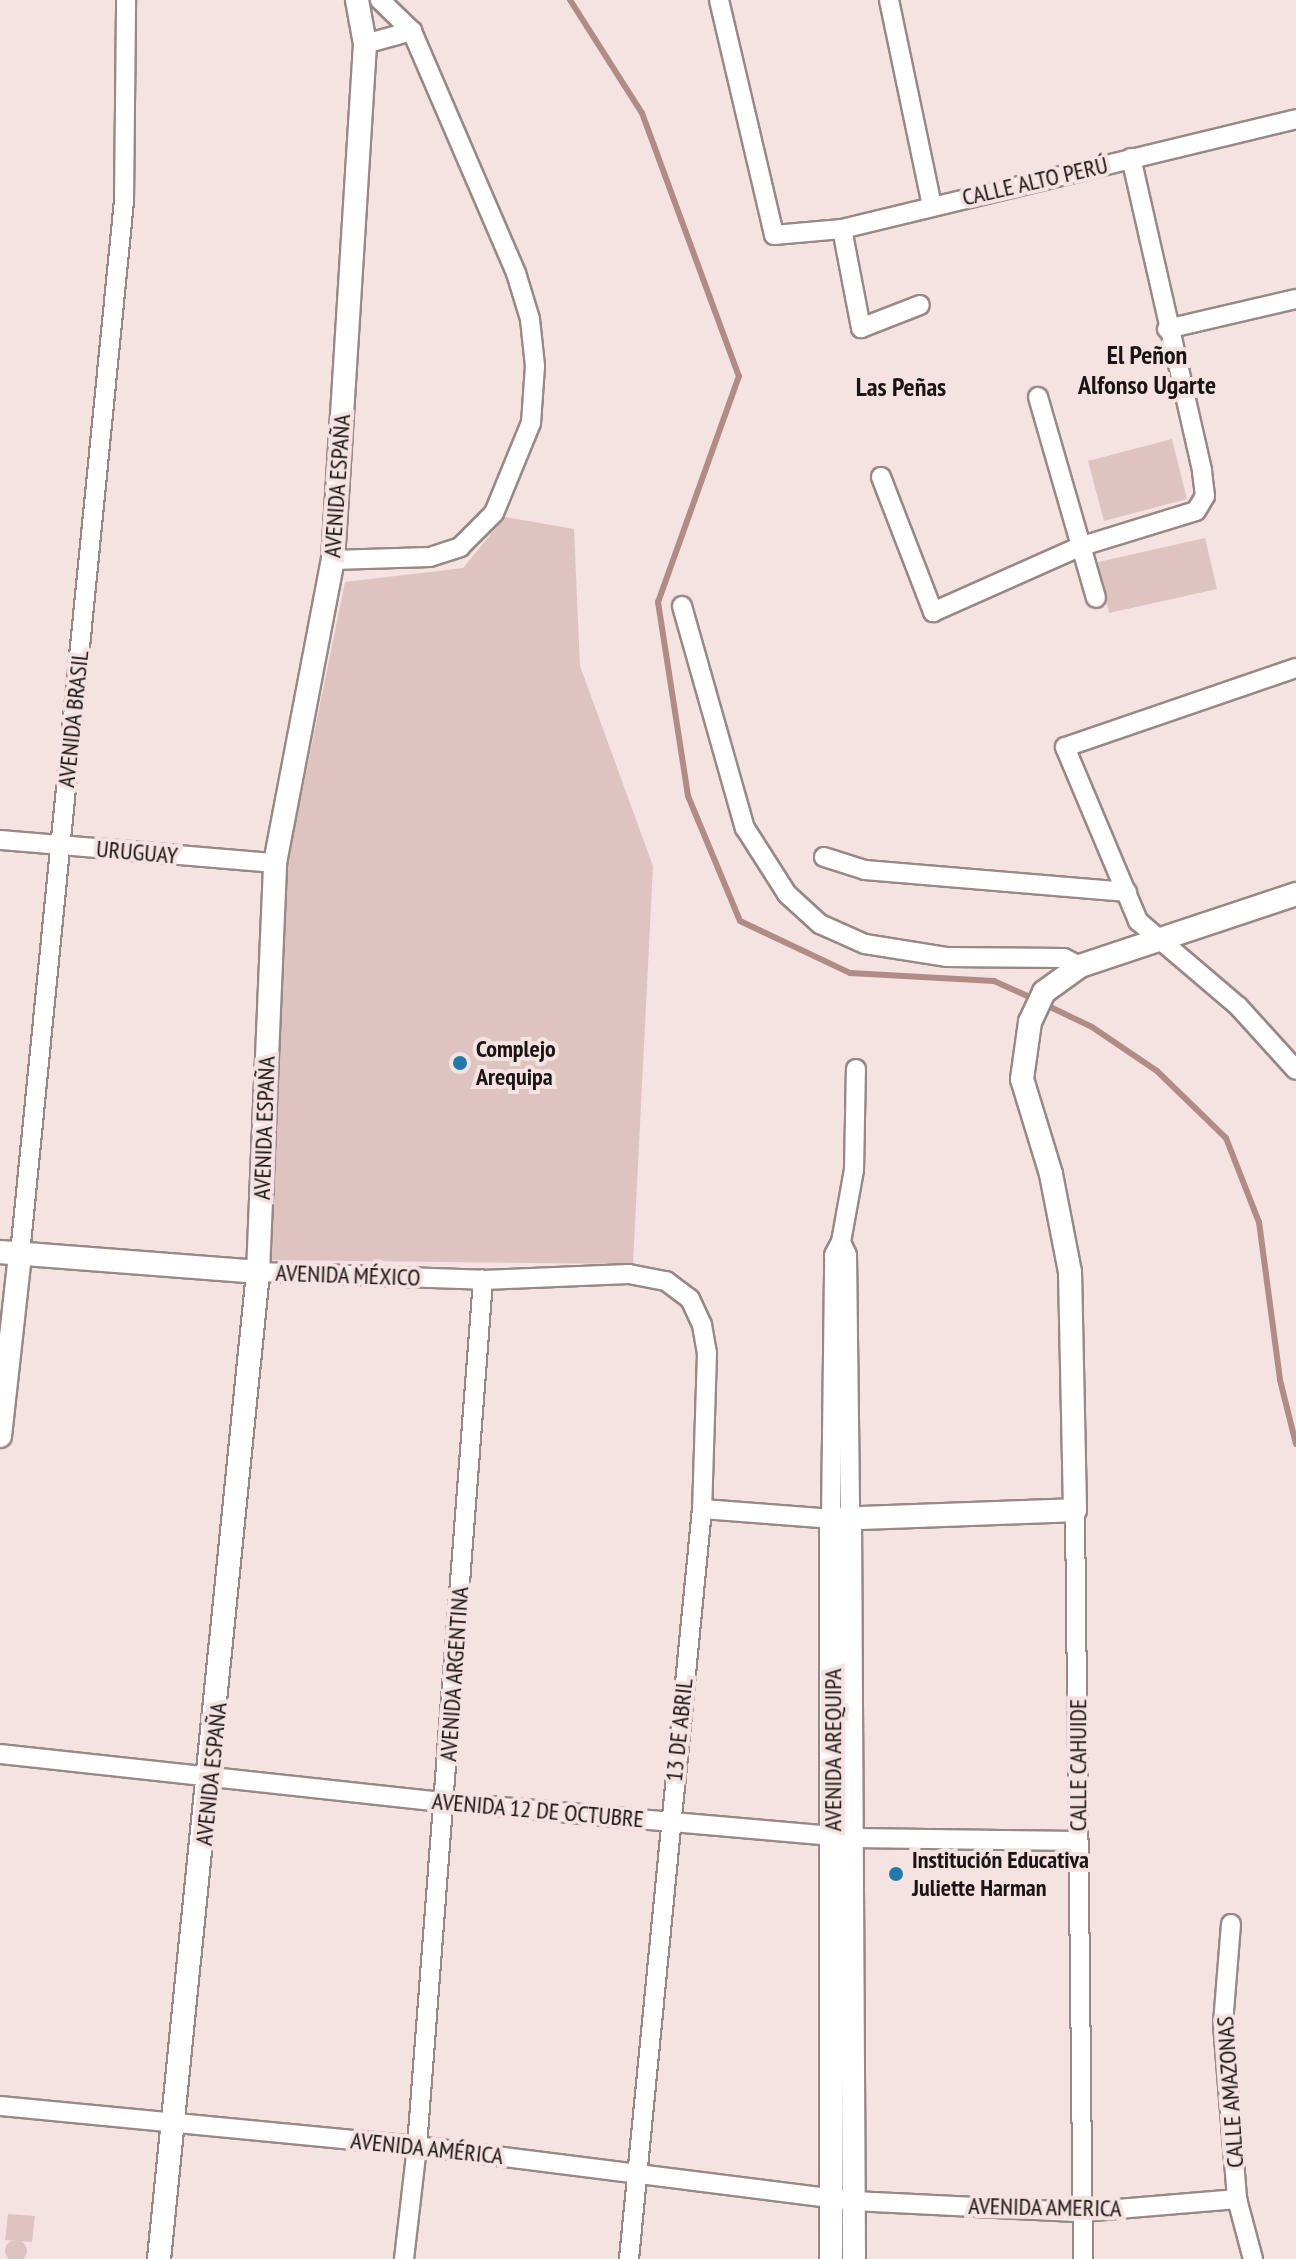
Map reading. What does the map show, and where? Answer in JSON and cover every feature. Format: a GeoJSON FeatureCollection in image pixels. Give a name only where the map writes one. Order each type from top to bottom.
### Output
{"type":"FeatureCollection","features":[{"type":"Feature","properties":{"kind":"street","name":"AVENIDA BRASIL"},"geometry":{"type":"LineString","coordinates":[[0,1436],[10,1253],[60,845],[124,201],[126,0]]}},
{"type":"Feature","properties":{"kind":"street","name":"AVENIDA ESPAÑA"},"geometry":{"type":"LineString","coordinates":[[159,2259],[211,1774],[258,1272],[275,863],[333,560],[365,44],[357,0]]}},
{"type":"Feature","properties":{"kind":"street"},"geometry":{"type":"LineString","coordinates":[[333,560],[430,557],[460,547],[494,513],[531,423],[535,366],[530,319],[412,31],[380,0]]}},
{"type":"Feature","properties":{"kind":"street","name":"CALLE ALTO PERÚ"},"geometry":{"type":"LineString","coordinates":[[719,0],[774,235],[842,229],[1296,119]]}},
{"type":"Feature","properties":{"kind":"street"},"geometry":{"type":"LineString","coordinates":[[889,0],[932,205]]}},
{"type":"Feature","properties":{"kind":"street"},"geometry":{"type":"LineString","coordinates":[[365,44],[412,31]]}},
{"type":"Feature","properties":{"kind":"street"},"geometry":{"type":"LineString","coordinates":[[881,477],[933,612],[1079,547],[1196,511],[1205,496],[1131,158]]}},
{"type":"Feature","properties":{"kind":"street"},"geometry":{"type":"LineString","coordinates":[[842,229],[861,328],[920,305]]}},
{"type":"Feature","properties":{"kind":"street"},"geometry":{"type":"LineString","coordinates":[[1167,329],[1296,299]]}},
{"type":"Feature","properties":{"kind":"street"},"geometry":{"type":"LineString","coordinates":[[1038,397],[1096,598]]}},
{"type":"Feature","properties":{"kind":"street"},"geometry":{"type":"LineString","coordinates":[[682,606],[745,828],[787,894],[820,924],[865,944],[946,957],[1064,958],[1080,966]]}},
{"type":"Feature","properties":{"kind":"street"},"geometry":{"type":"LineString","coordinates":[[1296,668],[1065,747],[1138,921],[1153,938],[1238,1006],[1296,1070]]}},
{"type":"Feature","properties":{"kind":"street","name":"URUGUAY"},"geometry":{"type":"LineString","coordinates":[[0,840],[275,863]]}},
{"type":"Feature","properties":{"kind":"street"},"geometry":{"type":"LineString","coordinates":[[824,857],[865,870],[1127,892]]}},
{"type":"Feature","properties":{"kind":"street"},"geometry":{"type":"LineString","coordinates":[[702,1509],[840,1518],[1075,1510],[1070,1272],[1051,1174],[1022,1079],[1030,1022],[1044,992],[1080,966],[1153,938],[1296,894]]}},
{"type":"Feature","properties":{"kind":"street","name":"AVENIDA AREQUIPA"},"geometry":{"type":"LineString","coordinates":[[854,2259],[840,1518],[847,1255],[841,1242],[854,1170],[856,1069]]}},
{"type":"Feature","properties":{"kind":"street","name":"AVENIDA MÉXICO"},"geometry":{"type":"LineString","coordinates":[[10,1253],[258,1272],[483,1280],[629,1274],[666,1281],[690,1299]]}},
{"type":"Feature","properties":{"kind":"street","name":"AVENIDA ARGENTINA"},"geometry":{"type":"LineString","coordinates":[[404,2259],[417,2146],[483,1280]]}},
{"type":"Feature","properties":{"kind":"street","name":"13 DE ABRIL"},"geometry":{"type":"LineString","coordinates":[[629,2259],[669,1822],[702,1509],[707,1353],[690,1299]]}},
{"type":"Feature","properties":{"kind":"street","name":"CALLE CAHUIDE"},"geometry":{"type":"LineString","coordinates":[[1075,1510],[1083,2259]]}},
{"type":"Feature","properties":{"kind":"street","name":"AVENIDA 12 DE OCTUBRE"},"geometry":{"type":"LineString","coordinates":[[0,1754],[211,1774],[444,1802],[844,1837],[1078,1841]]}},
{"type":"Feature","properties":{"kind":"street","name":"AVENIDA AREQUIPA"},"geometry":{"type":"LineString","coordinates":[[831,2259],[830,2197],[844,1837]]}},
{"type":"Feature","properties":{"kind":"street","name":"CALLE AMAZONAS"},"geometry":{"type":"LineString","coordinates":[[1231,1924],[1223,2024],[1237,2199],[1253,2259]]}},
{"type":"Feature","properties":{"kind":"street","name":"AVENIDA AMÉRICA"},"geometry":{"type":"LineString","coordinates":[[0,2106],[417,2146],[853,2201]]}},
{"type":"Feature","properties":{"kind":"street","name":"AVENIDA AMERICA"},"geometry":{"type":"LineString","coordinates":[[853,2201],[1082,2212],[1237,2199]]}},
{"type":"Feature","properties":{"kind":"shaded area"},"geometry":{"type":"Polygon","coordinates":[[[1172,439],[1187,499],[1104,521],[1088,461],[1172,439]]]}},
{"type":"Feature","properties":{"kind":"shaded area","name":"Complejo Arequipa"},"geometry":{"type":"Polygon","coordinates":[[[505,517],[574,529],[580,666],[653,866],[633,1264],[266,1260],[288,861],[345,582],[463,568],[505,517]]]}},
{"type":"Feature","properties":{"kind":"shaded area"},"geometry":{"type":"Polygon","coordinates":[[[1205,538],[1217,589],[1109,613],[1098,562],[1205,538]]]}},
{"type":"Feature","properties":{"kind":"shaded area"},"geometry":{"type":"Polygon","coordinates":[[[8,2214],[35,2216],[32,2242],[5,2240],[8,2214]]]}},
{"type":"Feature","properties":{"kind":"shaded area"},"geometry":{"type":"Polygon","coordinates":[[[12,2240],[20,2240],[27,2251],[20,2262],[12,2262],[5,2255],[5,2247],[12,2240]]]}},
{"type":"Feature","properties":{"kind":"waterway"},"geometry":{"type":"LineString","coordinates":[[570,0],[642,113],[739,376],[658,602],[688,796],[740,921],[850,973],[994,981],[1034,999]]}},
{"type":"Feature","properties":{"kind":"waterway"},"geometry":{"type":"LineString","coordinates":[[1044,1004],[1092,1027],[1157,1071],[1226,1138],[1259,1222],[1280,1380],[1296,1444]]}},
{"type":"Feature","properties":{"kind":"place","name":"Complejo Arequipa"},"geometry":{"type":"Point","coordinates":[460,1063]}},
{"type":"Feature","properties":{"kind":"place","name":"Institución Educativa Juliette Harman"},"geometry":{"type":"Point","coordinates":[896,1874]}},
{"type":"Feature","properties":{"kind":"district","name":"El Peñon Alfonso Ugarte"},"geometry":{"type":"Point","coordinates":[1147,370]}},
{"type":"Feature","properties":{"kind":"district","name":"Las Peñas"},"geometry":{"type":"Point","coordinates":[901,387]}}]}
